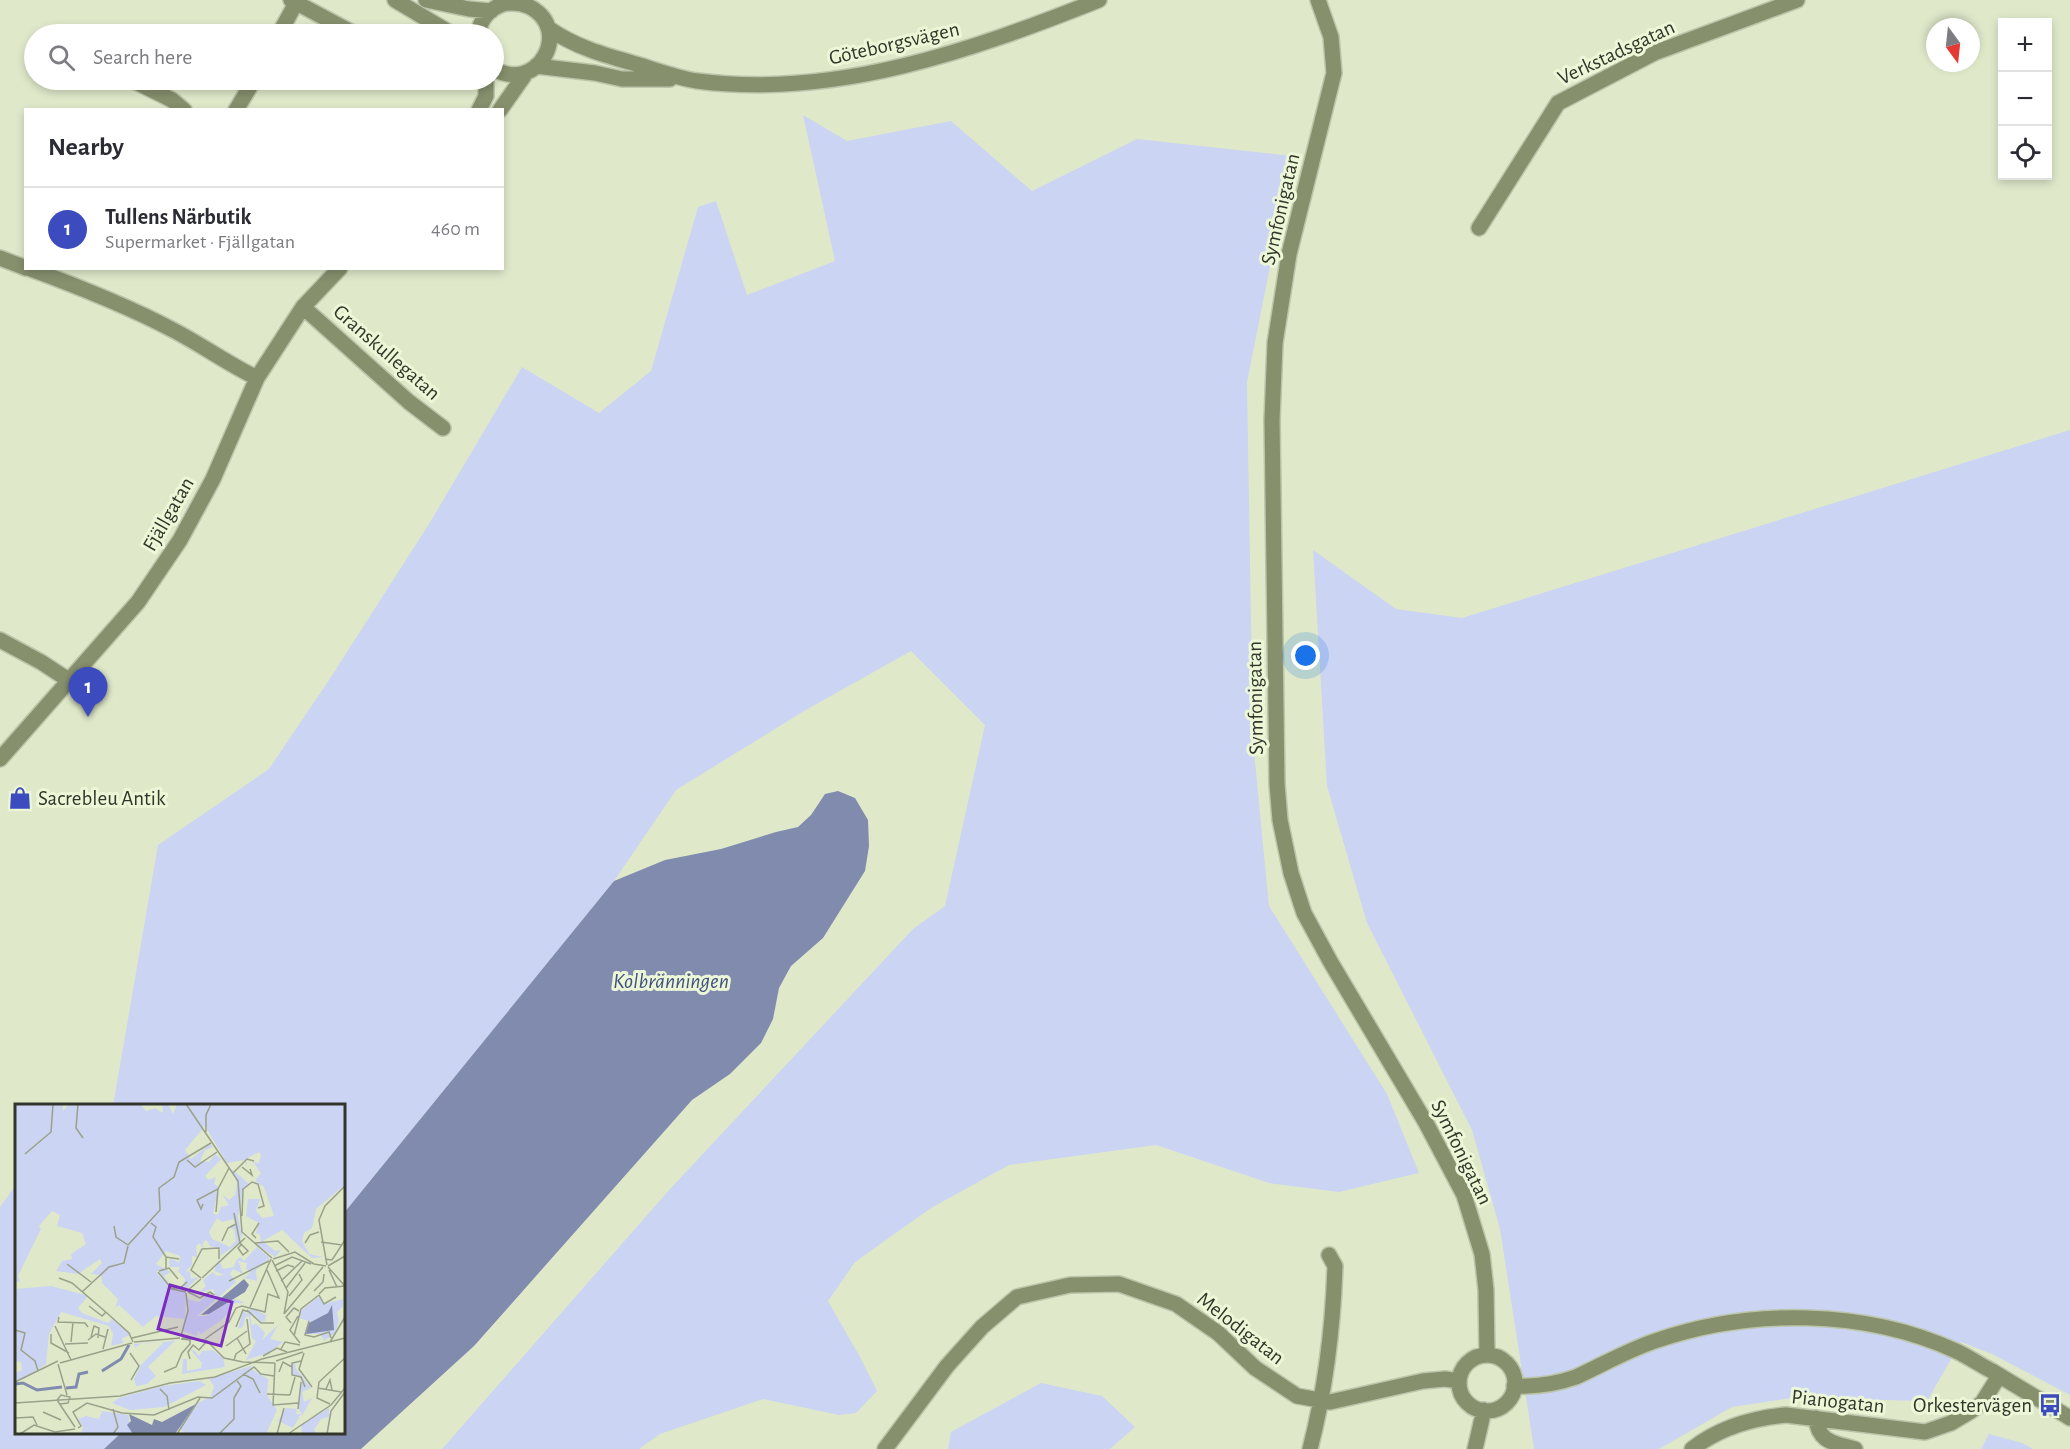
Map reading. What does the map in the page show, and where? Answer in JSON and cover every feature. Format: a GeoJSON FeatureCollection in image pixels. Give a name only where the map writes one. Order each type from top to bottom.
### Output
{"type":"FeatureCollection","features":[{"type":"Feature","properties":{"kind":"street"},"geometry":{"type":"LineString","coordinates":[[395,0],[434,24]]}},
{"type":"Feature","properties":{"kind":"street"},"geometry":{"type":"LineString","coordinates":[[426,0],[450,6],[495,6],[517,3],[537,6],[548,28],[549,46],[544,57],[502,108]]}},
{"type":"Feature","properties":{"kind":"street","name":"Göteborgsvägen"},"geometry":{"type":"LineString","coordinates":[[504,73],[508,74],[531,70],[595,73],[622,79],[690,79],[748,85],[844,78],[896,68],[962,50],[1029,28],[1099,0]]}},
{"type":"Feature","properties":{"kind":"street","name":"Symfonigatan"},"geometry":{"type":"LineString","coordinates":[[1318,0],[1331,37],[1334,73],[1289,254],[1275,343],[1272,420],[1277,784],[1280,820],[1291,873],[1304,913],[1421,1114],[1464,1195],[1482,1254],[1486,1290],[1487,1355]]}},
{"type":"Feature","properties":{"kind":"street","name":"Verkstadsgatan"},"geometry":{"type":"LineString","coordinates":[[1479,228],[1558,103],[1654,53],[1797,0]]}},
{"type":"Feature","properties":{"kind":"street"},"geometry":{"type":"LineString","coordinates":[[284,24],[294,1],[337,24]]}},
{"type":"Feature","properties":{"kind":"street"},"geometry":{"type":"LineString","coordinates":[[481,24],[495,6]]}},
{"type":"Feature","properties":{"kind":"street","name":"Göteborgsvägen"},"geometry":{"type":"LineString","coordinates":[[548,28],[583,49],[690,79]]}},
{"type":"Feature","properties":{"kind":"street"},"geometry":{"type":"LineString","coordinates":[[152,90],[172,100],[182,108]]}},
{"type":"Feature","properties":{"kind":"street"},"geometry":{"type":"LineString","coordinates":[[237,108],[248,90]]}},
{"type":"Feature","properties":{"kind":"street"},"geometry":{"type":"LineString","coordinates":[[480,108],[486,96],[486,90]]}},
{"type":"Feature","properties":{"kind":"street"},"geometry":{"type":"LineString","coordinates":[[0,258],[24,267]]}},
{"type":"Feature","properties":{"kind":"street"},"geometry":{"type":"LineString","coordinates":[[32,270],[127,307],[175,331],[257,378]]}},
{"type":"Feature","properties":{"kind":"street","name":"Fjällgatan"},"geometry":{"type":"LineString","coordinates":[[0,759],[138,602],[180,540],[213,479],[257,378],[303,307],[338,270]]}},
{"type":"Feature","properties":{"kind":"street","name":"Granskullegatan"},"geometry":{"type":"LineString","coordinates":[[303,307],[409,402],[443,428]]}},
{"type":"Feature","properties":{"kind":"street"},"geometry":{"type":"LineString","coordinates":[[0,640],[70,681]]}},
{"type":"Feature","properties":{"kind":"street"},"geometry":{"type":"LineString","coordinates":[[1310,1449],[1322,1401],[1334,1301],[1335,1266],[1329,1255]]}},
{"type":"Feature","properties":{"kind":"street","name":"Melodigatan"},"geometry":{"type":"LineString","coordinates":[[885,1449],[947,1366],[982,1327],[1017,1297],[1070,1285],[1119,1284],[1176,1304],[1218,1333],[1255,1368],[1297,1396],[1330,1402],[1424,1381],[1445,1379],[1459,1381]]}},
{"type":"Feature","properties":{"kind":"street"},"geometry":{"type":"LineString","coordinates":[[1514,1386],[1545,1385],[1576,1377],[1655,1340],[1708,1327],[1746,1321],[1803,1318],[1841,1320],[1897,1331],[1956,1351],[2070,1418]]}},
{"type":"Feature","properties":{"kind":"street"},"geometry":{"type":"LineString","coordinates":[[1487,1355],[1500,1358],[1509,1366],[1513,1374],[1514,1386],[1510,1398],[1504,1404],[1497,1409],[1484,1410],[1466,1401],[1461,1393],[1459,1381],[1462,1369],[1468,1362],[1487,1355]]}},
{"type":"Feature","properties":{"kind":"street","name":"Pianogatan"},"geometry":{"type":"LineString","coordinates":[[1692,1449],[1707,1438],[1744,1422],[1786,1415],[1925,1432],[1951,1423],[1982,1403],[1999,1376]]}},
{"type":"Feature","properties":{"kind":"street"},"geometry":{"type":"LineString","coordinates":[[1474,1449],[1484,1410]]}},
{"type":"Feature","properties":{"kind":"street"},"geometry":{"type":"LineString","coordinates":[[1816,1418],[1817,1431],[1822,1437],[1855,1449]]}},
{"type":"Feature","properties":{"kind":"shaded area"},"geometry":{"type":"Polygon","coordinates":[[[803,115],[847,141],[951,121],[1032,191],[1137,139],[1292,156],[1247,382],[1253,741],[1269,906],[1387,1094],[1419,1173],[1339,1192],[1269,1183],[1156,1145],[1009,1165],[931,1208],[855,1262],[828,1301],[877,1391],[856,1413],[839,1415],[763,1399],[660,1434],[639,1449],[442,1449],[670,1189],[913,929],[945,906],[985,725],[911,651],[804,711],[676,790],[614,881],[345,1212],[345,1104],[113,1104],[158,845],[269,769],[429,524],[522,367],[599,413],[651,371],[698,207],[716,201],[747,295],[835,261],[803,115]]]}},
{"type":"Feature","properties":{"kind":"shaded area"},"geometry":{"type":"Polygon","coordinates":[[[2070,430],[2070,1395],[1992,1354],[1961,1342],[1927,1401],[1792,1398],[1732,1407],[1659,1449],[1534,1449],[1500,1229],[1472,1130],[1367,923],[1327,786],[1313,550],[1396,609],[1462,618],[2070,430]]]}},
{"type":"Feature","properties":{"kind":"shaded area"},"geometry":{"type":"Polygon","coordinates":[[[15,1186],[15,1434],[120,1434],[104,1449],[0,1449],[0,1207],[15,1186]]]}},
{"type":"Feature","properties":{"kind":"shaded area"},"geometry":{"type":"Polygon","coordinates":[[[1041,1383],[1102,1396],[1135,1427],[1110,1449],[948,1449],[951,1432],[1041,1383]]]}},
{"type":"Feature","properties":{"kind":"shaded area"},"geometry":{"type":"Polygon","coordinates":[[[1989,1434],[2022,1443],[2033,1449],[1981,1449],[1989,1434]]]}},
{"type":"Feature","properties":{"kind":"water","name":"Kolbränningen"},"geometry":{"type":"Polygon","coordinates":[[[838,791],[855,798],[868,820],[869,846],[865,871],[823,938],[791,966],[779,988],[773,1019],[761,1043],[730,1074],[692,1100],[474,1346],[361,1449],[104,1449],[120,1434],[345,1434],[345,1212],[614,881],[665,860],[721,849],[798,827],[811,815],[825,794],[838,791]]]}},
{"type":"Feature","properties":{"kind":"place","name":"Tullens Närbutik"},"geometry":{"type":"Point","coordinates":[88,717]}},
{"type":"Feature","properties":{"kind":"place","name":"Sacrebleu Antik"},"geometry":{"type":"Point","coordinates":[20,798]}},
{"type":"Feature","properties":{"kind":"place","name":"Orkestervägen"},"geometry":{"type":"Point","coordinates":[2050,1405]}}]}
